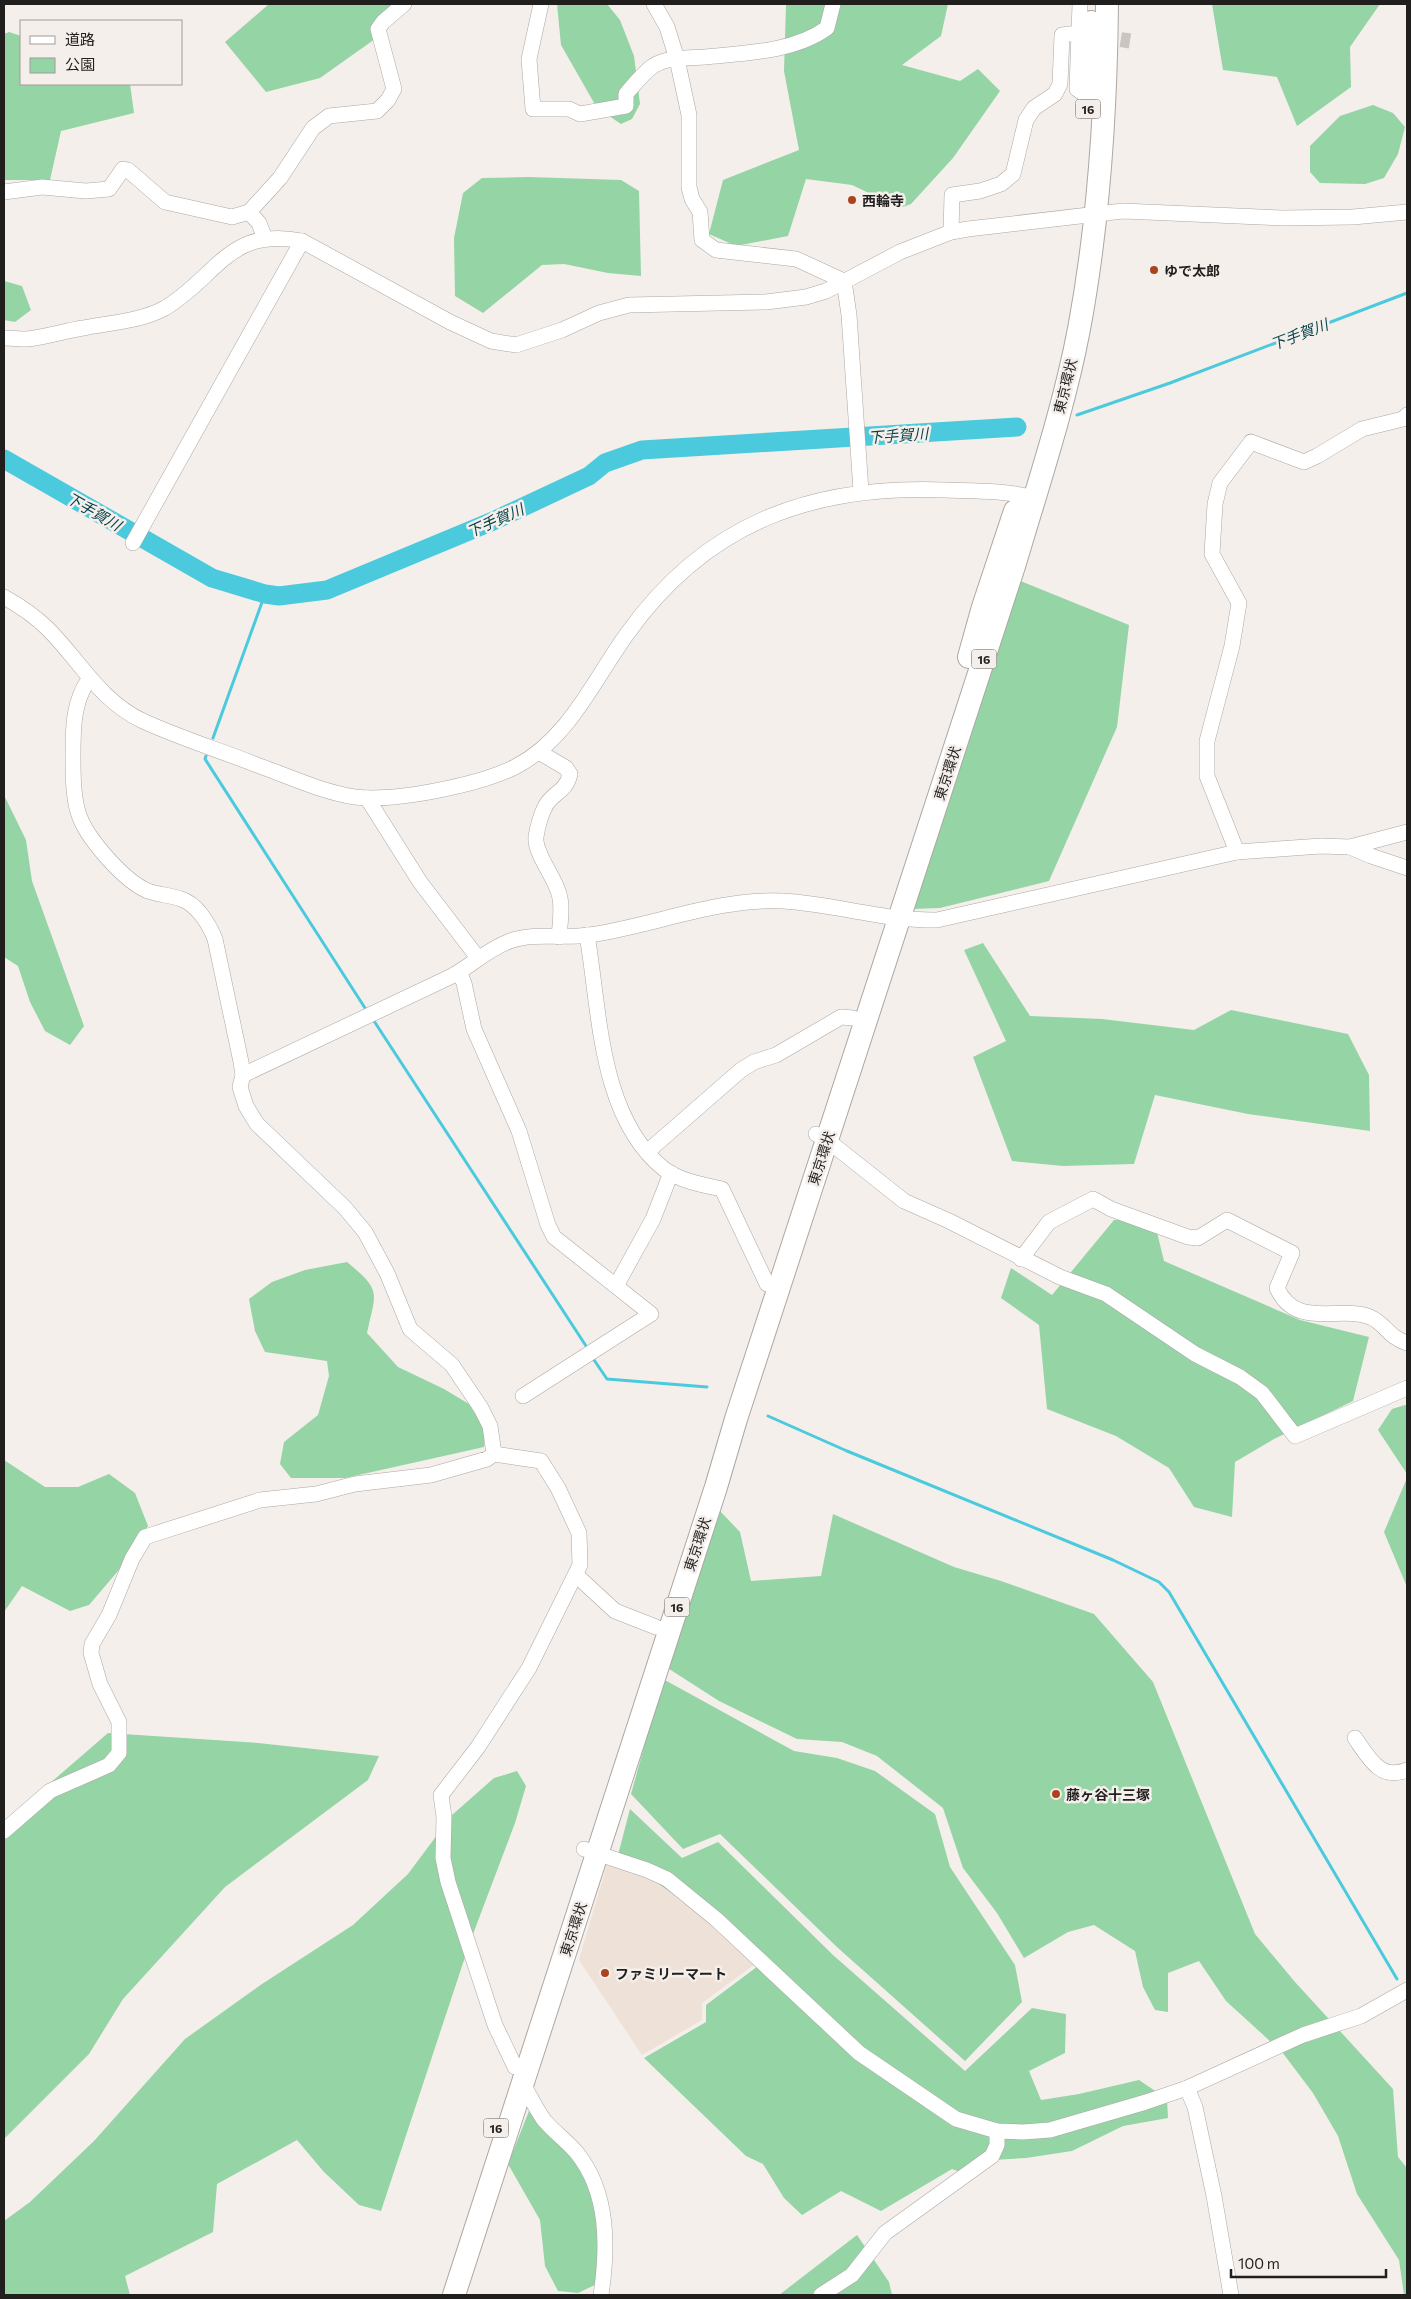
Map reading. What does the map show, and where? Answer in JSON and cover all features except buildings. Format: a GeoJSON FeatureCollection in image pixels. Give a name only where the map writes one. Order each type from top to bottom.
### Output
{"type":"FeatureCollection","features":[{"type":"Feature","properties":{"kind":"highway","name":"東京環状"},"geometry":{"type":"LineString","coordinates":[[1088,214],[1092,4]]}},
{"type":"Feature","properties":{"kind":"highway","name":"東京環状"},"geometry":{"type":"LineString","coordinates":[[454,2295],[519,2076],[590,1851],[893,918],[959,696],[983,607],[1028,496],[1088,214],[1106,60],[1107,4]]}},
{"type":"Feature","properties":{"kind":"highway","name":"東京環状"},"geometry":{"type":"LineString","coordinates":[[590,1851],[656,1627],[767,1284],[821,1137],[853,1018],[893,918]]}},
{"type":"Feature","properties":{"kind":"highway","name":"東京環状"},"geometry":{"type":"LineString","coordinates":[[442,2295],[519,2076]]}},
{"type":"Feature","properties":{"kind":"street"},"geometry":{"type":"LineString","coordinates":[[4,192],[42,187],[86,191],[109,189],[123,169],[128,170],[165,202],[180,207],[232,217],[249,212],[280,178],[313,128],[329,116],[377,111],[388,100],[394,89],[378,30],[382,22],[404,4]]}},
{"type":"Feature","properties":{"kind":"street"},"geometry":{"type":"LineString","coordinates":[[541,4],[529,59],[534,109],[570,109],[580,114],[626,106],[626,94],[653,66],[678,59],[787,46],[813,38],[827,28],[833,4]]}},
{"type":"Feature","properties":{"kind":"street"},"geometry":{"type":"LineString","coordinates":[[654,4],[668,27],[678,59],[689,115],[689,187],[692,199],[700,212],[702,240],[716,250],[796,259],[844,281]]}},
{"type":"Feature","properties":{"kind":"street"},"geometry":{"type":"LineString","coordinates":[[1080,4],[1077,89],[1089,96]]}},
{"type":"Feature","properties":{"kind":"street"},"geometry":{"type":"LineString","coordinates":[[951,232],[952,195],[980,191],[1001,184],[1013,174],[1026,120],[1034,108],[1054,94],[1060,84],[1062,35],[1079,33]]}},
{"type":"Feature","properties":{"kind":"street"},"geometry":{"type":"LineString","coordinates":[[4,338],[26,339],[144,316],[164,309],[229,253],[265,238],[283,237],[302,241],[450,322],[491,341],[516,345],[562,330],[599,313],[629,305],[766,302],[806,297],[844,281],[900,252],[951,232],[1123,211],[1290,218],[1353,217],[1407,212]]}},
{"type":"Feature","properties":{"kind":"street"},"geometry":{"type":"LineString","coordinates":[[249,212],[259,223],[265,238]]}},
{"type":"Feature","properties":{"kind":"street"},"geometry":{"type":"LineString","coordinates":[[134,543],[302,241]]}},
{"type":"Feature","properties":{"kind":"street"},"geometry":{"type":"LineString","coordinates":[[844,281],[849,315],[861,491]]}},
{"type":"Feature","properties":{"kind":"street"},"geometry":{"type":"LineString","coordinates":[[1237,852],[1207,776],[1207,741],[1232,646],[1239,603],[1212,554],[1215,504],[1220,483],[1251,442],[1304,462],[1362,429],[1403,419],[1407,415]]}},
{"type":"Feature","properties":{"kind":"street"},"geometry":{"type":"LineString","coordinates":[[4,597],[22,608],[48,629],[89,679],[122,709],[163,729],[290,777],[352,796],[367,798],[403,796],[493,777],[539,752],[569,721],[638,619],[675,578],[696,560],[748,526],[805,503],[861,491],[898,488],[1028,496]]}},
{"type":"Feature","properties":{"kind":"street"},"geometry":{"type":"LineString","coordinates":[[89,679],[78,698],[73,727],[74,771],[78,814],[100,849],[124,873],[146,890],[183,899],[198,912],[210,927],[215,938],[243,1075],[240,1087],[246,1106],[257,1124],[345,1208],[365,1232],[387,1273],[410,1329],[452,1365],[481,1408],[490,1426],[494,1454]]}},
{"type":"Feature","properties":{"kind":"street"},"geometry":{"type":"LineString","coordinates":[[539,752],[566,768],[570,774],[568,782],[562,791],[545,806],[536,838],[538,850],[555,881],[560,896],[559,936]]}},
{"type":"Feature","properties":{"kind":"street"},"geometry":{"type":"LineString","coordinates":[[367,798],[420,882],[478,958]]}},
{"type":"Feature","properties":{"kind":"street"},"geometry":{"type":"LineString","coordinates":[[243,1075],[459,972],[478,958],[511,940],[531,937],[587,936],[752,902],[781,901],[813,904],[893,918],[937,920],[1237,852],[1321,846],[1350,847],[1407,832]]}},
{"type":"Feature","properties":{"kind":"street"},"geometry":{"type":"LineString","coordinates":[[1350,847],[1407,868]]}},
{"type":"Feature","properties":{"kind":"street"},"geometry":{"type":"LineString","coordinates":[[587,936],[596,986],[603,1056],[620,1107],[647,1152],[665,1170],[688,1181],[722,1189],[767,1284]]}},
{"type":"Feature","properties":{"kind":"street"},"geometry":{"type":"LineString","coordinates":[[459,972],[464,983],[474,1030],[519,1131],[548,1225],[554,1237],[651,1314],[524,1396]]}},
{"type":"Feature","properties":{"kind":"street"},"geometry":{"type":"LineString","coordinates":[[647,1152],[741,1070],[754,1062],[776,1055],[841,1017],[853,1018]]}},
{"type":"Feature","properties":{"kind":"street"},"geometry":{"type":"LineString","coordinates":[[821,1137],[904,1201],[949,1221],[1060,1277],[1106,1294],[1195,1354],[1240,1378],[1262,1393],[1295,1436],[1407,1388]]}},
{"type":"Feature","properties":{"kind":"street"},"geometry":{"type":"LineString","coordinates":[[616,1286],[653,1219],[671,1173]]}},
{"type":"Feature","properties":{"kind":"street"},"geometry":{"type":"LineString","coordinates":[[1021,1259],[1049,1222],[1093,1199],[1111,1209],[1188,1238],[1198,1238],[1227,1220],[1292,1253],[1277,1288],[1280,1296],[1304,1313],[1359,1314],[1371,1318],[1385,1328],[1394,1339],[1407,1343]]}},
{"type":"Feature","properties":{"kind":"street"},"geometry":{"type":"LineString","coordinates":[[4,1831],[50,1792],[109,1765],[119,1753],[119,1722],[100,1684],[91,1652],[92,1644],[109,1615],[132,1559],[145,1537],[260,1500],[316,1494],[355,1484],[431,1475],[487,1459],[494,1454],[541,1461],[558,1488],[578,1533],[581,1558],[576,1575],[529,1668],[500,1716],[441,1795],[444,1817],[443,1858],[448,1882],[495,2025],[519,2076],[544,2120],[578,2154],[592,2177],[599,2196],[605,2234],[606,2259],[601,2295]]}},
{"type":"Feature","properties":{"kind":"street"},"geometry":{"type":"LineString","coordinates":[[576,1575],[615,1611],[656,1627]]}},
{"type":"Feature","properties":{"kind":"street"},"geometry":{"type":"LineString","coordinates":[[1355,1738],[1376,1768],[1386,1773],[1399,1773],[1407,1770]]}},
{"type":"Feature","properties":{"kind":"street"},"geometry":{"type":"LineString","coordinates":[[590,1851],[647,1870],[667,1879],[716,1919],[859,2053],[956,2119],[998,2131],[1050,2130],[1187,2088],[1303,2035],[1361,2016],[1407,1990]]}},
{"type":"Feature","properties":{"kind":"street"},"geometry":{"type":"LineString","coordinates":[[1187,2088],[1195,2107],[1214,2196],[1231,2295]]}},
{"type":"Feature","properties":{"kind":"street"},"geometry":{"type":"LineString","coordinates":[[821,2295],[852,2275],[885,2233],[992,2156],[997,2145],[998,2131]]}},
{"type":"Feature","properties":{"kind":"shaded area"},"geometry":{"type":"Polygon","coordinates":[[[608,1861],[665,1883],[755,1964],[702,2003],[702,2020],[642,2055],[579,1960],[608,1861]]]}},
{"type":"Feature","properties":{"kind":"green space"},"geometry":{"type":"Polygon","coordinates":[[[269,4],[391,4],[375,39],[320,78],[266,92],[225,42],[269,4]]]}},
{"type":"Feature","properties":{"kind":"green space"},"geometry":{"type":"Polygon","coordinates":[[[557,4],[607,4],[620,20],[634,56],[640,104],[632,119],[621,124],[597,108],[561,45],[557,4]]]}},
{"type":"Feature","properties":{"kind":"green space"},"geometry":{"type":"Polygon","coordinates":[[[786,4],[948,4],[941,36],[902,65],[960,81],[978,69],[1000,91],[953,158],[911,204],[900,208],[852,185],[806,179],[788,236],[736,246],[709,234],[723,180],[799,150],[784,71],[786,4]]]}},
{"type":"Feature","properties":{"kind":"green space"},"geometry":{"type":"Polygon","coordinates":[[[1212,4],[1380,4],[1350,47],[1351,87],[1297,126],[1277,77],[1223,70],[1212,4]]]}},
{"type":"Feature","properties":{"kind":"green space"},"geometry":{"type":"Polygon","coordinates":[[[9,32],[20,36],[20,85],[130,85],[134,113],[61,131],[50,180],[4,180],[4,34],[9,32]]]}},
{"type":"Feature","properties":{"kind":"green space"},"geometry":{"type":"Polygon","coordinates":[[[1373,105],[1393,113],[1405,127],[1398,154],[1384,178],[1365,184],[1320,183],[1310,172],[1310,146],[1340,116],[1373,105]]]}},
{"type":"Feature","properties":{"kind":"green space"},"geometry":{"type":"Polygon","coordinates":[[[529,177],[621,180],[639,191],[641,276],[608,273],[564,264],[542,265],[483,313],[455,296],[454,238],[463,193],[482,178],[529,177]]]}},
{"type":"Feature","properties":{"kind":"green space"},"geometry":{"type":"Polygon","coordinates":[[[4,281],[22,286],[31,310],[15,322],[4,320],[4,281]]]}},
{"type":"Feature","properties":{"kind":"green space"},"geometry":{"type":"Polygon","coordinates":[[[1018,580],[1129,625],[1117,727],[1049,881],[940,908],[912,909],[1018,580]]]}},
{"type":"Feature","properties":{"kind":"green space"},"geometry":{"type":"Polygon","coordinates":[[[4,795],[26,840],[32,881],[84,1026],[70,1045],[45,1031],[30,1002],[18,966],[4,957],[4,795]]]}},
{"type":"Feature","properties":{"kind":"green space"},"geometry":{"type":"Polygon","coordinates":[[[983,943],[1030,1016],[1102,1019],[1194,1030],[1231,1010],[1348,1034],[1369,1075],[1370,1131],[1248,1114],[1155,1095],[1134,1164],[1063,1166],[1012,1161],[973,1057],[1006,1041],[964,950],[983,943]]]}},
{"type":"Feature","properties":{"kind":"green space"},"geometry":{"type":"Polygon","coordinates":[[[1114,1220],[1154,1220],[1164,1261],[1300,1320],[1369,1337],[1353,1401],[1274,1439],[1235,1462],[1232,1517],[1194,1507],[1169,1468],[1116,1436],[1047,1409],[1039,1325],[1001,1298],[1011,1268],[1052,1295],[1114,1220]]]}},
{"type":"Feature","properties":{"kind":"green space"},"geometry":{"type":"Polygon","coordinates":[[[347,1262],[366,1279],[374,1293],[373,1308],[367,1333],[398,1367],[444,1389],[469,1404],[485,1430],[484,1447],[345,1478],[291,1478],[280,1464],[284,1442],[318,1415],[329,1376],[327,1361],[265,1352],[255,1331],[249,1299],[272,1282],[305,1270],[347,1262]]]}},
{"type":"Feature","properties":{"kind":"green space"},"geometry":{"type":"Polygon","coordinates":[[[1407,1406],[1407,1474],[1378,1430],[1392,1409],[1407,1406]]]}},
{"type":"Feature","properties":{"kind":"green space"},"geometry":{"type":"Polygon","coordinates":[[[4,1460],[45,1487],[78,1487],[109,1474],[135,1493],[148,1526],[118,1571],[89,1605],[70,1611],[22,1586],[4,1612],[4,1460]]]}},
{"type":"Feature","properties":{"kind":"green space"},"geometry":{"type":"Polygon","coordinates":[[[1407,1478],[1407,1587],[1384,1532],[1407,1478]]]}},
{"type":"Feature","properties":{"kind":"green space"},"geometry":{"type":"Polygon","coordinates":[[[718,1509],[740,1532],[751,1581],[821,1576],[833,1514],[954,1567],[1001,1581],[1094,1614],[1153,1682],[1255,1934],[1295,1982],[1393,2089],[1398,2157],[1407,2168],[1407,2295],[1404,2295],[1399,2260],[1357,2194],[1338,2136],[1313,2093],[1282,2052],[1226,2001],[1199,1961],[1168,1973],[1168,2012],[1155,2010],[1143,1987],[1135,1951],[1094,1925],[1068,1932],[1024,1958],[997,1913],[963,1868],[943,1808],[877,1756],[842,1742],[797,1739],[719,1701],[663,1665],[718,1509]]]}},
{"type":"Feature","properties":{"kind":"green space"},"geometry":{"type":"Polygon","coordinates":[[[663,1679],[794,1751],[837,1758],[875,1771],[935,1814],[950,1867],[1015,1965],[1022,2002],[965,2061],[838,1948],[720,1834],[683,1849],[631,1794],[663,1679]]]}},
{"type":"Feature","properties":{"kind":"green space"},"geometry":{"type":"Polygon","coordinates":[[[108,1733],[258,1743],[379,1756],[368,1780],[225,1887],[123,1999],[89,2054],[4,2139],[4,1823],[108,1733]]]}},
{"type":"Feature","properties":{"kind":"green space"},"geometry":{"type":"Polygon","coordinates":[[[517,1771],[526,1786],[515,1823],[470,1942],[381,2211],[359,2205],[324,2172],[297,2140],[217,2184],[213,2232],[125,2276],[130,2295],[4,2295],[4,2221],[30,2202],[94,2141],[185,2039],[262,1984],[353,1925],[408,1874],[452,1815],[494,1778],[517,1771]]]}},
{"type":"Feature","properties":{"kind":"green space"},"geometry":{"type":"Polygon","coordinates":[[[630,1809],[682,1858],[718,1842],[833,1955],[965,2071],[1032,2008],[1066,2014],[1065,2053],[1029,2071],[1041,2100],[1079,2094],[1139,2080],[1167,2099],[1168,2118],[1123,2126],[1072,2151],[1026,2158],[977,2161],[966,2174],[952,2169],[881,2211],[841,2191],[802,2215],[784,2198],[763,2164],[746,2156],[644,2058],[706,2022],[706,2005],[766,1960],[618,1855],[630,1809]]]}},
{"type":"Feature","properties":{"kind":"green space"},"geometry":{"type":"Polygon","coordinates":[[[531,2106],[580,2166],[593,2188],[596,2198],[600,2235],[599,2283],[578,2293],[558,2291],[545,2266],[540,2220],[508,2164],[531,2106]]]}},
{"type":"Feature","properties":{"kind":"green space"},"geometry":{"type":"Polygon","coordinates":[[[857,2235],[889,2282],[892,2295],[779,2295],[857,2235]]]}},
{"type":"Feature","properties":{"kind":"waterway","name":"下手賀川"},"geometry":{"type":"LineString","coordinates":[[1077,415],[1170,383],[1407,293]]}},
{"type":"Feature","properties":{"kind":"waterway","name":"下手賀川"},"geometry":{"type":"LineString","coordinates":[[4,459],[212,578],[265,594],[279,596],[327,590],[493,521],[589,476],[605,463],[642,450],[1017,427]]}},
{"type":"Feature","properties":{"kind":"waterway"},"geometry":{"type":"LineString","coordinates":[[213,738],[265,594]]}},
{"type":"Feature","properties":{"kind":"waterway"},"geometry":{"type":"LineString","coordinates":[[206,756],[205,759],[365,1008]]}},
{"type":"Feature","properties":{"kind":"waterway"},"geometry":{"type":"LineString","coordinates":[[374,1021],[588,1349]]}},
{"type":"Feature","properties":{"kind":"waterway"},"geometry":{"type":"LineString","coordinates":[[592,1357],[607,1379],[707,1387]]}},
{"type":"Feature","properties":{"kind":"waterway"},"geometry":{"type":"LineString","coordinates":[[768,1416],[847,1451],[1113,1560],[1159,1582],[1169,1592],[1397,1979]]}},
{"type":"Feature","properties":{"kind":"tunnel"},"geometry":{"type":"LineString","coordinates":[[1098,36],[1130,41]]}},
{"type":"Feature","properties":{"kind":"place","name":"西輪寺"},"geometry":{"type":"Point","coordinates":[852,200]}},
{"type":"Feature","properties":{"kind":"place","name":"ゆで太郎"},"geometry":{"type":"Point","coordinates":[1154,270]}},
{"type":"Feature","properties":{"kind":"place","name":"藤ヶ谷十三塚"},"geometry":{"type":"Point","coordinates":[1056,1794]}},
{"type":"Feature","properties":{"kind":"place","name":"ファミリーマート"},"geometry":{"type":"Point","coordinates":[605,1973]}}]}
